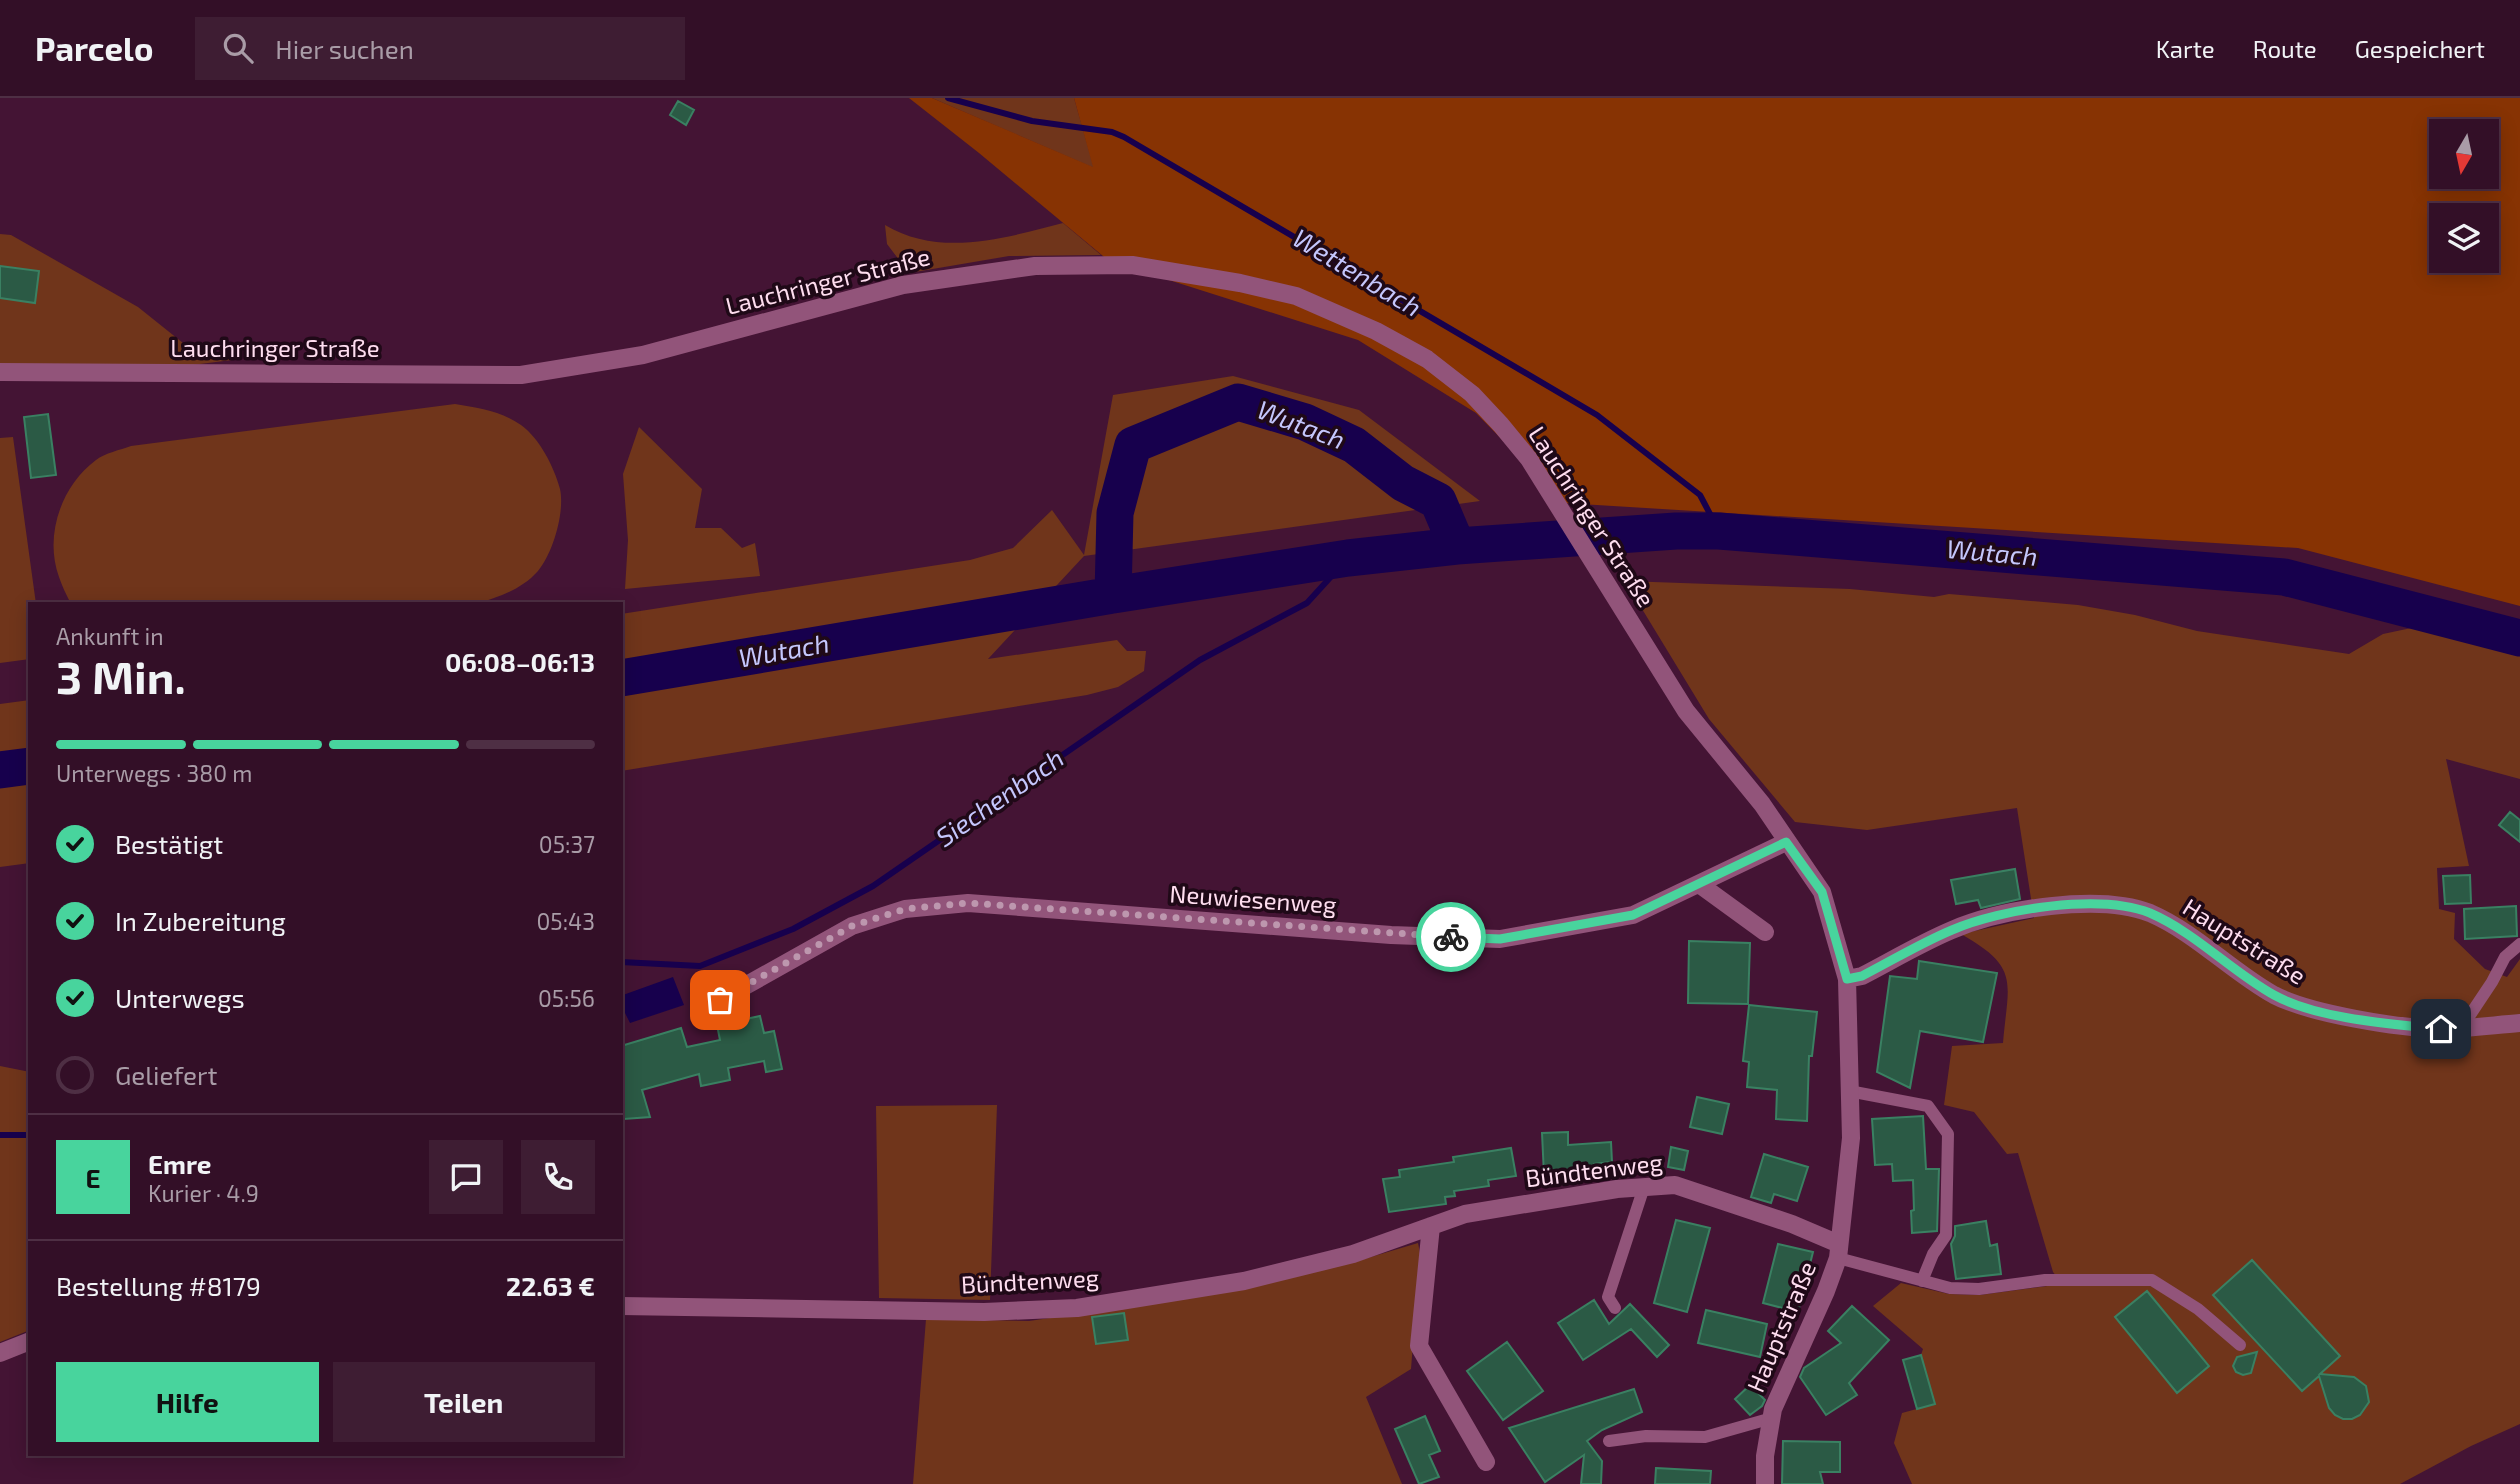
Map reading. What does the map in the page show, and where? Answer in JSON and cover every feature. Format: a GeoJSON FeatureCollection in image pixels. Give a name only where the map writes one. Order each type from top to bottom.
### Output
{"type":"FeatureCollection","features":[{"type":"Feature","properties":{"kind":"street","name":"Lauchringer Straße"},"geometry":{"type":"LineString","coordinates":[[0,372],[521,375],[643,355],[903,285],[1035,266],[1132,265],[1240,283],[1296,296],[1376,331],[1427,359],[1472,394],[1502,425],[1546,485],[1686,711],[1762,804],[1786,842]]}},
{"type":"Feature","properties":{"kind":"street","name":"Neuwiesenweg"},"geometry":{"type":"LineString","coordinates":[[720,1000],[852,926],[905,909],[968,903],[1377,934],[1500,939],[1633,915],[1786,842]]}},
{"type":"Feature","properties":{"kind":"street","name":"Hauptstraße"},"geometry":{"type":"LineString","coordinates":[[1765,1484],[1765,1456],[1772,1418],[1796,1355],[1826,1291],[1839,1251],[1850,1138],[1847,979],[1822,892],[1786,842]]}},
{"type":"Feature","properties":{"kind":"street"},"geometry":{"type":"LineString","coordinates":[[1699,884],[1765,932]]}},
{"type":"Feature","properties":{"kind":"street","name":"Hauptstraße"},"geometry":{"type":"LineString","coordinates":[[1847,979],[1862,976],[1953,929],[2024,910],[2090,903],[2121,906],[2148,913],[2176,927],[2274,995],[2307,1008],[2400,1025],[2441,1029],[2520,1023]]}},
{"type":"Feature","properties":{"kind":"street","name":"Bündtenweg"},"geometry":{"type":"LineString","coordinates":[[623,1306],[984,1312],[1077,1308],[1244,1281],[1353,1254],[1465,1214],[1617,1189],[1675,1185],[1792,1224],[1839,1251]]}},
{"type":"Feature","properties":{"kind":"street"},"geometry":{"type":"LineString","coordinates":[[1431,1226],[1419,1346],[1486,1462]]}},
{"type":"Feature","properties":{"kind":"street"},"geometry":{"type":"LineString","coordinates":[[0,1353],[28,1342]]}},
{"type":"Feature","properties":{"kind":"lane"},"geometry":{"type":"LineString","coordinates":[[2462,1027],[2505,957],[2520,944]]}},
{"type":"Feature","properties":{"kind":"lane"},"geometry":{"type":"LineString","coordinates":[[1849,1091],[1928,1106],[1948,1134],[1946,1235],[1933,1254],[1922,1281]]}},
{"type":"Feature","properties":{"kind":"lane"},"geometry":{"type":"LineString","coordinates":[[1615,1308],[1608,1297],[1644,1187]]}},
{"type":"Feature","properties":{"kind":"lane"},"geometry":{"type":"LineString","coordinates":[[1839,1251],[1922,1281],[1950,1288],[1979,1289],[2045,1280],[2152,1280],[2198,1309],[2240,1345]]}},
{"type":"Feature","properties":{"kind":"lane"},"geometry":{"type":"LineString","coordinates":[[1609,1441],[1646,1436],[1704,1437],[1772,1418]]}},
{"type":"Feature","properties":{"kind":"shaded area"},"geometry":{"type":"Polygon","coordinates":[[[909,98],[932,98],[1093,167],[1074,98],[2520,98],[2520,606],[2298,548],[1564,503],[1476,413],[1358,340],[1109,261],[909,98]]]}},
{"type":"Feature","properties":{"kind":"shaded area"},"geometry":{"type":"Polygon","coordinates":[[[932,98],[1074,98],[1094,168],[932,98]]]}},
{"type":"Feature","properties":{"kind":"shaded area"},"geometry":{"type":"Polygon","coordinates":[[[1063,223],[1101,255],[1009,256],[909,273],[887,244],[885,225],[906,235],[950,243],[996,239],[1063,223]]]}},
{"type":"Feature","properties":{"kind":"shaded area"},"geometry":{"type":"Polygon","coordinates":[[[0,234],[11,235],[138,307],[193,351],[240,359],[192,365],[0,364],[0,234]]]}},
{"type":"Feature","properties":{"kind":"shaded area"},"geometry":{"type":"Polygon","coordinates":[[[1233,376],[1359,410],[1480,501],[1084,556],[988,659],[1117,640],[1127,651],[1146,651],[1144,671],[1118,687],[1087,695],[623,771],[623,614],[970,560],[1013,548],[1052,510],[1084,555],[1113,395],[1233,376]]]}},
{"type":"Feature","properties":{"kind":"shaded area"},"geometry":{"type":"Polygon","coordinates":[[[455,404],[498,413],[528,431],[554,472],[560,489],[561,509],[548,554],[538,571],[510,592],[482,602],[70,602],[55,561],[55,529],[59,513],[73,483],[84,471],[104,455],[131,446],[455,404]]]}},
{"type":"Feature","properties":{"kind":"shaded area"},"geometry":{"type":"Polygon","coordinates":[[[639,427],[702,489],[695,528],[721,528],[742,548],[755,543],[760,576],[625,589],[628,540],[623,474],[639,427]]]}},
{"type":"Feature","properties":{"kind":"shaded area"},"geometry":{"type":"Polygon","coordinates":[[[13,437],[36,602],[28,602],[28,659],[0,663],[0,438],[13,437]]]}},
{"type":"Feature","properties":{"kind":"shaded area"},"geometry":{"type":"Polygon","coordinates":[[[1625,581],[1850,589],[1934,597],[1949,594],[2078,605],[2135,615],[2197,631],[2349,654],[2383,634],[2416,627],[2520,655],[2520,779],[2446,759],[2469,866],[2437,868],[2439,909],[2455,913],[2454,939],[2485,969],[2507,977],[2520,959],[2520,1424],[2471,1446],[2400,1484],[1912,1484],[1894,1443],[1902,1413],[1935,1404],[1921,1355],[1923,1349],[1873,1306],[1901,1283],[1949,1294],[1980,1295],[2063,1284],[2053,1272],[2018,1153],[2007,1154],[1974,1112],[1944,1105],[1952,1046],[2003,1043],[2007,1005],[2008,991],[2002,967],[1994,957],[1961,934],[2034,918],[2017,808],[1867,830],[1795,822],[1709,719],[1625,581]]]}},
{"type":"Feature","properties":{"kind":"shaded area"},"geometry":{"type":"Polygon","coordinates":[[[28,700],[28,863],[0,867],[0,704],[28,700]]]}},
{"type":"Feature","properties":{"kind":"shaded area"},"geometry":{"type":"Polygon","coordinates":[[[673,977],[684,1005],[630,1023],[623,1014],[623,995],[673,977]]]}},
{"type":"Feature","properties":{"kind":"shaded area"},"geometry":{"type":"Polygon","coordinates":[[[0,1066],[28,1072],[28,1331],[0,1342],[0,1066]]]}},
{"type":"Feature","properties":{"kind":"shaded area"},"geometry":{"type":"Polygon","coordinates":[[[997,1105],[990,1300],[879,1298],[876,1106],[997,1105]]]}},
{"type":"Feature","properties":{"kind":"shaded area"},"geometry":{"type":"Polygon","coordinates":[[[1418,1243],[1420,1253],[1411,1369],[1366,1397],[1402,1484],[913,1484],[926,1319],[1029,1321],[1077,1314],[1354,1262],[1418,1243]]]}},
{"type":"Feature","properties":{"kind":"building"},"geometry":{"type":"Polygon","coordinates":[[[678,101],[694,110],[686,125],[670,115],[678,101]]]}},
{"type":"Feature","properties":{"kind":"building"},"geometry":{"type":"Polygon","coordinates":[[[0,266],[39,271],[35,303],[0,298],[0,266]]]}},
{"type":"Feature","properties":{"kind":"building"},"geometry":{"type":"Polygon","coordinates":[[[48,414],[56,475],[31,478],[24,417],[48,414]]]}},
{"type":"Feature","properties":{"kind":"building"},"geometry":{"type":"Polygon","coordinates":[[[2510,812],[2520,820],[2520,842],[2499,825],[2510,812]]]}},
{"type":"Feature","properties":{"kind":"building"},"geometry":{"type":"Polygon","coordinates":[[[2015,869],[2020,899],[1981,908],[1978,900],[1956,904],[1951,880],[2015,869]]]}},
{"type":"Feature","properties":{"kind":"building"},"geometry":{"type":"Polygon","coordinates":[[[2470,875],[2471,903],[2445,904],[2443,876],[2470,875]]]}},
{"type":"Feature","properties":{"kind":"building"},"geometry":{"type":"Polygon","coordinates":[[[2516,906],[2517,936],[2465,939],[2464,909],[2516,906]]]}},
{"type":"Feature","properties":{"kind":"building"},"geometry":{"type":"Polygon","coordinates":[[[1689,941],[1750,943],[1748,1004],[1688,1003],[1689,941]]]}},
{"type":"Feature","properties":{"kind":"building"},"geometry":{"type":"Polygon","coordinates":[[[1919,961],[1997,973],[1983,1042],[1920,1031],[1910,1088],[1877,1072],[1890,976],[1917,979],[1919,961]]]}},
{"type":"Feature","properties":{"kind":"building"},"geometry":{"type":"Polygon","coordinates":[[[1749,1005],[1817,1012],[1812,1056],[1809,1056],[1807,1121],[1776,1119],[1777,1090],[1747,1087],[1749,1062],[1743,1061],[1749,1005]]]}},
{"type":"Feature","properties":{"kind":"building"},"geometry":{"type":"Polygon","coordinates":[[[760,1016],[764,1033],[774,1031],[782,1069],[766,1072],[764,1061],[728,1068],[730,1080],[701,1086],[699,1074],[642,1090],[650,1117],[624,1119],[623,1045],[681,1028],[687,1047],[720,1040],[717,1025],[760,1016]]]}},
{"type":"Feature","properties":{"kind":"building"},"geometry":{"type":"Polygon","coordinates":[[[1697,1097],[1729,1104],[1722,1134],[1690,1127],[1697,1097]]]}},
{"type":"Feature","properties":{"kind":"building"},"geometry":{"type":"Polygon","coordinates":[[[1923,1116],[1926,1169],[1939,1169],[1937,1231],[1912,1233],[1913,1180],[1893,1181],[1892,1164],[1875,1165],[1872,1119],[1923,1116]]]}},
{"type":"Feature","properties":{"kind":"building"},"geometry":{"type":"Polygon","coordinates":[[[1568,1132],[1568,1145],[1611,1142],[1612,1162],[1594,1164],[1595,1172],[1544,1175],[1542,1133],[1568,1132]]]}},
{"type":"Feature","properties":{"kind":"building"},"geometry":{"type":"Polygon","coordinates":[[[1671,1147],[1688,1151],[1684,1170],[1668,1167],[1671,1147]]]}},
{"type":"Feature","properties":{"kind":"building"},"geometry":{"type":"Polygon","coordinates":[[[1511,1148],[1516,1176],[1488,1180],[1489,1186],[1454,1191],[1455,1196],[1445,1197],[1446,1204],[1389,1212],[1383,1179],[1400,1177],[1399,1170],[1454,1162],[1453,1157],[1511,1148]]]}},
{"type":"Feature","properties":{"kind":"building"},"geometry":{"type":"Polygon","coordinates":[[[1764,1154],[1808,1167],[1797,1201],[1774,1194],[1771,1203],[1751,1197],[1764,1154]]]}},
{"type":"Feature","properties":{"kind":"building"},"geometry":{"type":"Polygon","coordinates":[[[1676,1220],[1710,1228],[1687,1312],[1654,1303],[1676,1220]]]}},
{"type":"Feature","properties":{"kind":"building"},"geometry":{"type":"Polygon","coordinates":[[[1986,1221],[1990,1246],[1997,1244],[2001,1274],[1956,1279],[1951,1244],[1955,1236],[1955,1226],[1986,1221]]]}},
{"type":"Feature","properties":{"kind":"building"},"geometry":{"type":"Polygon","coordinates":[[[1778,1244],[1813,1252],[1798,1312],[1763,1303],[1778,1244]]]}},
{"type":"Feature","properties":{"kind":"building"},"geometry":{"type":"Polygon","coordinates":[[[2252,1260],[2340,1356],[2320,1374],[2354,1377],[2366,1386],[2369,1402],[2360,1415],[2343,1419],[2335,1415],[2329,1408],[2319,1376],[2302,1391],[2213,1295],[2252,1260]]]}},
{"type":"Feature","properties":{"kind":"building"},"geometry":{"type":"Polygon","coordinates":[[[2147,1291],[2209,1366],[2177,1393],[2115,1317],[2147,1291]]]}},
{"type":"Feature","properties":{"kind":"building"},"geometry":{"type":"Polygon","coordinates":[[[1594,1300],[1609,1324],[1630,1304],[1669,1345],[1657,1357],[1631,1329],[1583,1360],[1558,1323],[1594,1300]]]}},
{"type":"Feature","properties":{"kind":"building"},"geometry":{"type":"Polygon","coordinates":[[[1852,1306],[1889,1340],[1849,1383],[1857,1395],[1826,1415],[1800,1377],[1804,1368],[1841,1343],[1828,1331],[1852,1306]]]}},
{"type":"Feature","properties":{"kind":"building"},"geometry":{"type":"Polygon","coordinates":[[[1706,1310],[1767,1324],[1760,1357],[1698,1343],[1706,1310]]]}},
{"type":"Feature","properties":{"kind":"building"},"geometry":{"type":"Polygon","coordinates":[[[1124,1313],[1128,1340],[1096,1344],[1092,1317],[1124,1313]]]}},
{"type":"Feature","properties":{"kind":"building"},"geometry":{"type":"Polygon","coordinates":[[[1507,1342],[1543,1391],[1503,1420],[1467,1371],[1507,1342]]]}},
{"type":"Feature","properties":{"kind":"building"},"geometry":{"type":"Polygon","coordinates":[[[2257,1352],[2251,1373],[2243,1375],[2236,1372],[2233,1366],[2237,1357],[2257,1352]]]}},
{"type":"Feature","properties":{"kind":"building"},"geometry":{"type":"Polygon","coordinates":[[[1921,1355],[1935,1404],[1917,1409],[1903,1360],[1921,1355]]]}},
{"type":"Feature","properties":{"kind":"building"},"geometry":{"type":"Polygon","coordinates":[[[1750,1385],[1765,1400],[1762,1406],[1750,1415],[1735,1399],[1750,1385]]]}},
{"type":"Feature","properties":{"kind":"building"},"geometry":{"type":"Polygon","coordinates":[[[1634,1389],[1642,1412],[1602,1430],[1587,1441],[1602,1461],[1601,1484],[1581,1484],[1584,1455],[1545,1482],[1509,1428],[1634,1389]]]}},
{"type":"Feature","properties":{"kind":"building"},"geometry":{"type":"Polygon","coordinates":[[[1425,1416],[1440,1451],[1429,1455],[1439,1477],[1419,1484],[1395,1429],[1425,1416]]]}},
{"type":"Feature","properties":{"kind":"building"},"geometry":{"type":"Polygon","coordinates":[[[1783,1441],[1840,1442],[1840,1472],[1820,1472],[1823,1484],[1782,1484],[1783,1441]]]}},
{"type":"Feature","properties":{"kind":"building"},"geometry":{"type":"Polygon","coordinates":[[[1656,1468],[1711,1471],[1710,1484],[1655,1484],[1656,1468]]]}},
{"type":"Feature","properties":{"kind":"waterway","name":"Wettenbach"},"geometry":{"type":"LineString","coordinates":[[948,98],[1032,121],[1112,132],[1124,137],[1597,415],[1700,495],[1719,531]]}},
{"type":"Feature","properties":{"kind":"waterway","name":"Wutach"},"geometry":{"type":"LineString","coordinates":[[1113,595],[1115,513],[1133,445],[1238,402],[1305,422],[1354,445],[1403,483],[1438,501],[1457,546]]}},
{"type":"Feature","properties":{"kind":"waterway","name":"Wutach"},"geometry":{"type":"LineString","coordinates":[[623,678],[1348,558],[1457,546],[1676,531],[1719,531],[2284,577],[2520,638]]}},
{"type":"Feature","properties":{"kind":"waterway","name":"Siechenbach"},"geometry":{"type":"LineString","coordinates":[[623,962],[700,966],[793,929],[873,886],[1200,660],[1307,603],[1348,558]]}},
{"type":"Feature","properties":{"kind":"waterway","name":"Wutach"},"geometry":{"type":"LineString","coordinates":[[0,770],[28,766]]}},
{"type":"Feature","properties":{"kind":"waterway","name":"Siechenbach"},"geometry":{"type":"LineString","coordinates":[[0,1135],[28,1135]]}},
{"type":"Feature","properties":{"kind":"way so far"},"geometry":{"type":"LineString","coordinates":[[720,1000],[852,926],[905,909],[936,905],[968,903],[1363,933],[1451,937]]}},
{"type":"Feature","properties":{"kind":"route"},"geometry":{"type":"LineString","coordinates":[[1451,937],[1500,939],[1633,915],[1786,842],[1822,892],[1847,979],[1862,976],[1953,929],[2024,910],[2090,903],[2121,906],[2148,913],[2176,927],[2274,995],[2307,1008],[2400,1025],[2441,1029]]}}]}
